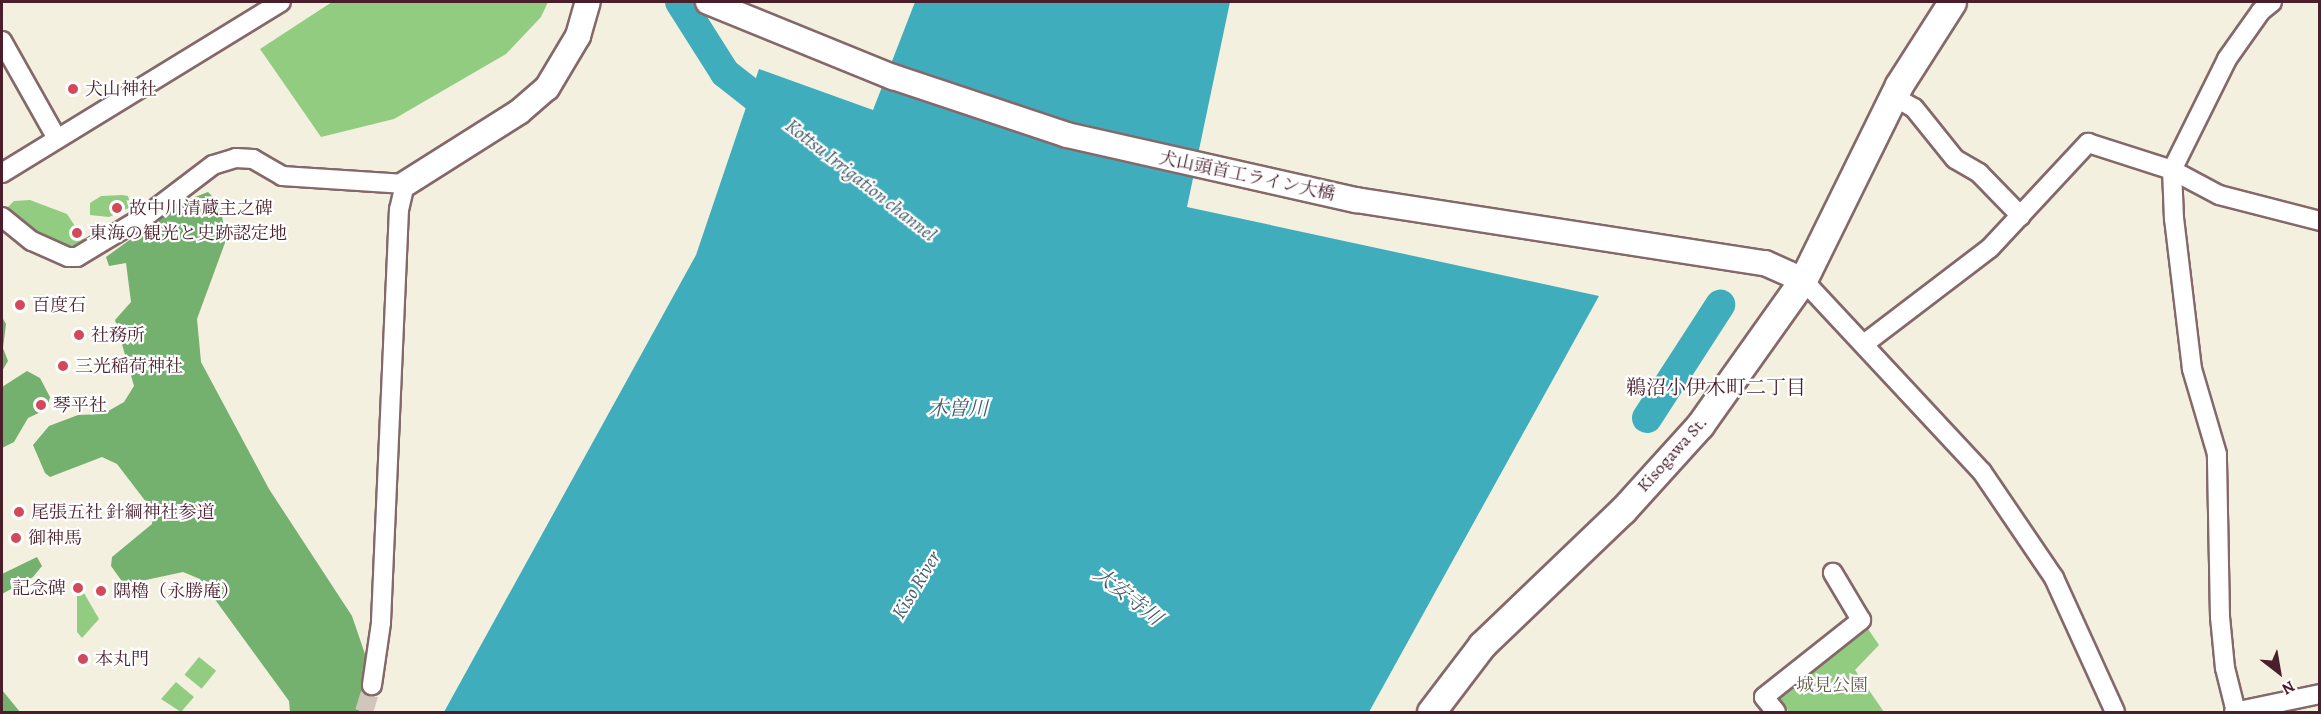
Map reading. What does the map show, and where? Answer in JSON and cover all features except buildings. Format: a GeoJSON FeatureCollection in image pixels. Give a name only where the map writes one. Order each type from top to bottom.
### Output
{"type":"FeatureCollection","features":[{"type":"Feature","properties":{"kind":"main road","name":"Kisogawa St."},"geometry":{"type":"LineString","coordinates":[[1431,712],[1482,645],[1623,510],[1700,425],[1803,280],[1893,96],[1952,2]]}},
{"type":"Feature","properties":{"kind":"street"},"geometry":{"type":"LineString","coordinates":[[2,173],[56,137],[281,2]]}},
{"type":"Feature","properties":{"kind":"street"},"geometry":{"type":"LineString","coordinates":[[2,217],[32,241],[68,257],[77,257],[150,213],[213,165],[236,158],[253,159],[282,176],[405,184],[519,112],[540,95],[574,44],[588,2]]}},
{"type":"Feature","properties":{"kind":"street","name":"犬山頭首工ライン大橋"},"geometry":{"type":"LineString","coordinates":[[708,2],[893,77],[1067,135],[1356,200],[1765,263],[1803,280]]}},
{"type":"Feature","properties":{"kind":"street"},"geometry":{"type":"LineString","coordinates":[[2272,2],[2261,11],[2227,60],[2172,170],[2174,219],[2192,369],[2217,454],[2220,617],[2225,668],[2235,712],[2319,694]]}},
{"type":"Feature","properties":{"kind":"street"},"geometry":{"type":"LineString","coordinates":[[2,41],[56,137]]}},
{"type":"Feature","properties":{"kind":"street"},"geometry":{"type":"LineString","coordinates":[[1893,96],[1914,108],[1955,159],[1979,173],[2021,216]]}},
{"type":"Feature","properties":{"kind":"street"},"geometry":{"type":"LineString","coordinates":[[1864,344],[1990,248],[2088,143],[2110,153],[2172,170],[2219,195],[2319,221]]}},
{"type":"Feature","properties":{"kind":"street"},"geometry":{"type":"LineString","coordinates":[[372,686],[381,623],[399,209],[405,184]]}},
{"type":"Feature","properties":{"kind":"street"},"geometry":{"type":"LineString","coordinates":[[1803,280],[1982,472],[2048,568],[2115,712]]}},
{"type":"Feature","properties":{"kind":"street"},"geometry":{"type":"LineString","coordinates":[[1776,712],[1764,697],[1861,620],[1833,573]]}},
{"type":"Feature","properties":{"kind":"green space"},"geometry":{"type":"Polygon","coordinates":[[[332,2],[548,2],[541,17],[506,54],[394,119],[321,137],[260,49],[332,2]]]}},
{"type":"Feature","properties":{"kind":"green space"},"geometry":{"type":"Polygon","coordinates":[[[208,192],[220,204],[226,240],[197,319],[201,362],[269,489],[352,616],[366,657],[359,712],[290,712],[289,701],[200,579],[183,572],[127,584],[121,580],[111,566],[112,557],[152,524],[153,511],[117,464],[102,457],[50,477],[45,473],[33,445],[49,426],[78,415],[103,414],[124,402],[134,386],[115,320],[131,302],[126,263],[109,266],[106,257],[182,202],[208,192]]]}},
{"type":"Feature","properties":{"kind":"green space"},"geometry":{"type":"Polygon","coordinates":[[[101,196],[128,196],[131,207],[109,217],[90,215],[90,203],[101,196]]]}},
{"type":"Feature","properties":{"kind":"green space"},"geometry":{"type":"Polygon","coordinates":[[[30,200],[67,214],[85,241],[84,245],[70,249],[18,220],[7,208],[14,201],[30,200]]]}},
{"type":"Feature","properties":{"kind":"green space"},"geometry":{"type":"Polygon","coordinates":[[[2,317],[6,324],[3,348],[8,361],[2,371],[2,317]]]}},
{"type":"Feature","properties":{"kind":"green space"},"geometry":{"type":"Polygon","coordinates":[[[27,371],[40,378],[50,397],[47,409],[28,418],[14,442],[2,448],[2,387],[27,371]]]}},
{"type":"Feature","properties":{"kind":"green space"},"geometry":{"type":"Polygon","coordinates":[[[37,557],[42,566],[33,577],[2,594],[2,574],[37,557]]]}},
{"type":"Feature","properties":{"kind":"green space"},"geometry":{"type":"Polygon","coordinates":[[[77,581],[99,619],[82,638],[77,632],[77,581]]]}},
{"type":"Feature","properties":{"kind":"green space","name":"城見公園"},"geometry":{"type":"Polygon","coordinates":[[[1866,626],[1879,645],[1855,670],[1884,712],[1789,712],[1775,693],[1866,626]]]}},
{"type":"Feature","properties":{"kind":"green space"},"geometry":{"type":"Polygon","coordinates":[[[199,657],[216,671],[202,689],[185,675],[199,657]]]}},
{"type":"Feature","properties":{"kind":"green space"},"geometry":{"type":"Polygon","coordinates":[[[176,682],[194,697],[181,712],[161,699],[176,682]]]}},
{"type":"Feature","properties":{"kind":"green space"},"geometry":{"type":"Polygon","coordinates":[[[2,690],[20,712],[2,712],[2,690]]]}},
{"type":"Feature","properties":{"kind":"water","name":"木曽川"},"geometry":{"type":"Polygon","coordinates":[[[915,2],[1230,2],[1187,207],[1599,296],[1369,712],[444,712],[696,255],[759,69],[873,110],[915,2]]]}},
{"type":"Feature","properties":{"kind":"waterway","name":"Kottsu Irrigation channel"},"geometry":{"type":"LineString","coordinates":[[680,2],[725,73],[781,117]]}},
{"type":"Feature","properties":{"kind":"waterway"},"geometry":{"type":"LineString","coordinates":[[1647,418],[1720,305]]}},
{"type":"Feature","properties":{"kind":"tunnel"},"geometry":{"type":"LineString","coordinates":[[364,712],[372,685]]}},
{"type":"Feature","properties":{"kind":"place","name":"犬山神社"},"geometry":{"type":"Point","coordinates":[73,89]}},
{"type":"Feature","properties":{"kind":"place","name":"故中川清蔵主之碑"},"geometry":{"type":"Point","coordinates":[117,208]}},
{"type":"Feature","properties":{"kind":"place","name":"東海の観光と史跡認定地"},"geometry":{"type":"Point","coordinates":[77,233]}},
{"type":"Feature","properties":{"kind":"place","name":"百度石"},"geometry":{"type":"Point","coordinates":[20,305]}},
{"type":"Feature","properties":{"kind":"place","name":"社務所"},"geometry":{"type":"Point","coordinates":[79,335]}},
{"type":"Feature","properties":{"kind":"place","name":"三光稲荷神社"},"geometry":{"type":"Point","coordinates":[63,366]}},
{"type":"Feature","properties":{"kind":"place","name":"琴平社"},"geometry":{"type":"Point","coordinates":[41,405]}},
{"type":"Feature","properties":{"kind":"place","name":"尾張五社 針綱神社参道"},"geometry":{"type":"Point","coordinates":[19,512]}},
{"type":"Feature","properties":{"kind":"place","name":"御神馬"},"geometry":{"type":"Point","coordinates":[16,538]}},
{"type":"Feature","properties":{"kind":"place","name":"記念碑"},"geometry":{"type":"Point","coordinates":[78,588]}},
{"type":"Feature","properties":{"kind":"place","name":"隅櫓（永勝庵）"},"geometry":{"type":"Point","coordinates":[101,591]}},
{"type":"Feature","properties":{"kind":"place","name":"本丸門"},"geometry":{"type":"Point","coordinates":[83,659]}},
{"type":"Feature","properties":{"kind":"district","name":"鵜沼小伊木町二丁目"},"geometry":{"type":"Point","coordinates":[1716,387]}},
{"type":"Feature","properties":{"kind":"water label","name":"Kiso River"},"geometry":{"type":"Point","coordinates":[916,585]}},
{"type":"Feature","properties":{"kind":"water label","name":"大安寺川"},"geometry":{"type":"Point","coordinates":[1128,596]}}]}
